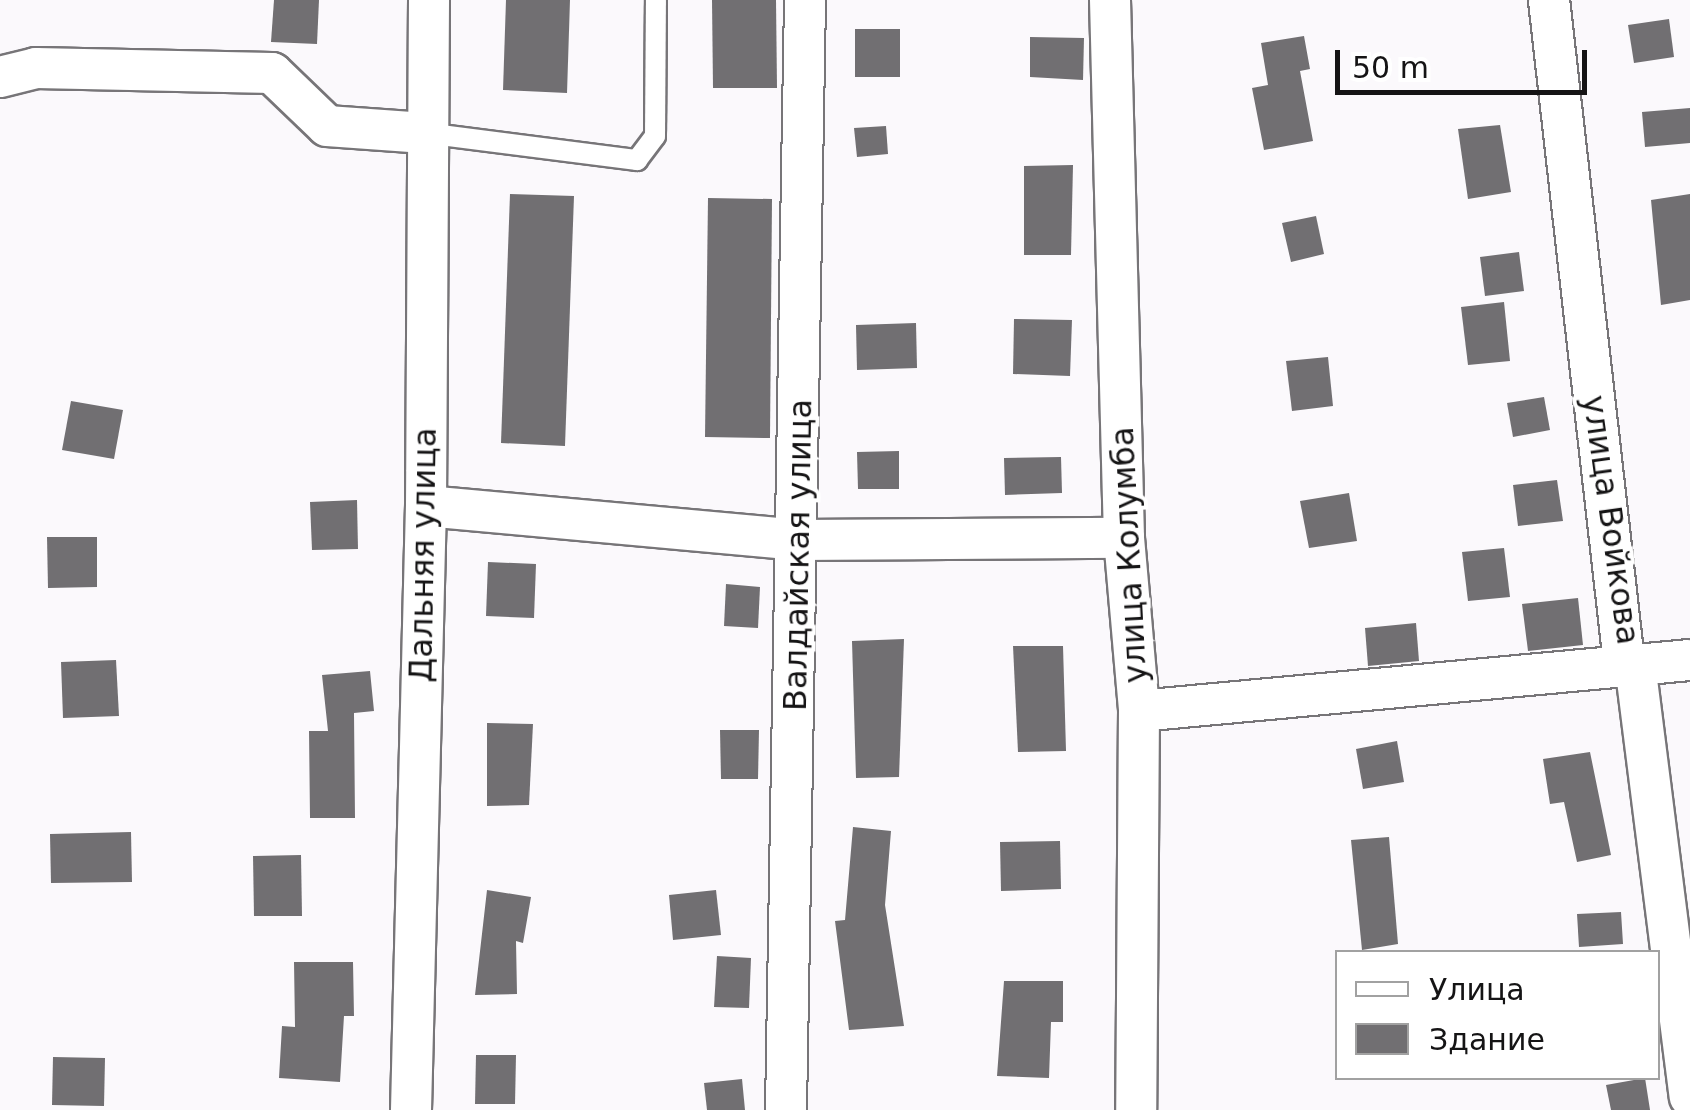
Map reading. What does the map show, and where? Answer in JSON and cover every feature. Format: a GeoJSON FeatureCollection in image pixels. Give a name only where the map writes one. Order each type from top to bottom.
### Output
{"type":"FeatureCollection","features":[{"type":"Feature","properties":{"kind":"street","name":"Дальняя улица"},"geometry":{"type":"LineString","coordinates":[[411,1110],[426,506],[429,0]]}},
{"type":"Feature","properties":{"kind":"street","name":"Валдайская улица"},"geometry":{"type":"LineString","coordinates":[[786,1110],[799,540],[805,0]]}},
{"type":"Feature","properties":{"kind":"street","name":"улица Колумба"},"geometry":{"type":"LineString","coordinates":[[1110,0],[1124,538],[1139,711],[1136,1110]]}},
{"type":"Feature","properties":{"kind":"street","name":"улица Войкова"},"geometry":{"type":"LineString","coordinates":[[1549,0],[1623,654],[1634,664],[1690,1098]]}},
{"type":"Feature","properties":{"kind":"street"},"geometry":{"type":"LineString","coordinates":[[0,77],[36,68],[272,73],[327,126],[426,133]]}},
{"type":"Feature","properties":{"kind":"street"},"geometry":{"type":"LineString","coordinates":[[426,506],[799,540],[1124,538]]}},
{"type":"Feature","properties":{"kind":"street"},"geometry":{"type":"LineString","coordinates":[[1139,711],[1690,660]]}},
{"type":"Feature","properties":{"kind":"lane"},"geometry":{"type":"LineString","coordinates":[[426,133],[637,160],[656,136],[656,0]]}},
{"type":"Feature","properties":{"kind":"building"},"geometry":{"type":"Polygon","coordinates":[[[274,0],[319,0],[317,44],[271,42],[274,0]]]}},
{"type":"Feature","properties":{"kind":"building"},"geometry":{"type":"Polygon","coordinates":[[[506,0],[570,0],[567,93],[503,90],[506,0]]]}},
{"type":"Feature","properties":{"kind":"building"},"geometry":{"type":"Polygon","coordinates":[[[712,0],[776,0],[777,88],[713,88],[712,0]]]}},
{"type":"Feature","properties":{"kind":"building"},"geometry":{"type":"Polygon","coordinates":[[[1669,19],[1674,57],[1634,63],[1628,25],[1669,19]]]}},
{"type":"Feature","properties":{"kind":"building"},"geometry":{"type":"Polygon","coordinates":[[[855,29],[900,29],[900,77],[855,77],[855,29]]]}},
{"type":"Feature","properties":{"kind":"building"},"geometry":{"type":"Polygon","coordinates":[[[1304,36],[1310,69],[1300,71],[1313,141],[1264,150],[1252,88],[1268,85],[1261,43],[1304,36]]]}},
{"type":"Feature","properties":{"kind":"building"},"geometry":{"type":"Polygon","coordinates":[[[1030,37],[1084,38],[1083,80],[1030,77],[1030,37]]]}},
{"type":"Feature","properties":{"kind":"building"},"geometry":{"type":"Polygon","coordinates":[[[1690,108],[1690,143],[1645,147],[1642,112],[1690,108]]]}},
{"type":"Feature","properties":{"kind":"building"},"geometry":{"type":"Polygon","coordinates":[[[1500,125],[1511,192],[1468,199],[1458,129],[1500,125]]]}},
{"type":"Feature","properties":{"kind":"building"},"geometry":{"type":"Polygon","coordinates":[[[886,126],[888,154],[857,157],[854,128],[886,126]]]}},
{"type":"Feature","properties":{"kind":"building"},"geometry":{"type":"Polygon","coordinates":[[[1073,165],[1071,255],[1024,255],[1024,166],[1073,165]]]}},
{"type":"Feature","properties":{"kind":"building"},"geometry":{"type":"Polygon","coordinates":[[[510,194],[574,196],[565,446],[501,443],[510,194]]]}},
{"type":"Feature","properties":{"kind":"building"},"geometry":{"type":"Polygon","coordinates":[[[1690,194],[1690,300],[1661,305],[1651,200],[1690,194]]]}},
{"type":"Feature","properties":{"kind":"building"},"geometry":{"type":"Polygon","coordinates":[[[708,198],[772,199],[770,438],[705,437],[708,198]]]}},
{"type":"Feature","properties":{"kind":"building"},"geometry":{"type":"Polygon","coordinates":[[[1316,216],[1324,254],[1291,262],[1282,223],[1316,216]]]}},
{"type":"Feature","properties":{"kind":"building"},"geometry":{"type":"Polygon","coordinates":[[[1519,252],[1524,291],[1485,296],[1480,257],[1519,252]]]}},
{"type":"Feature","properties":{"kind":"building"},"geometry":{"type":"Polygon","coordinates":[[[1504,302],[1510,361],[1468,365],[1461,307],[1504,302]]]}},
{"type":"Feature","properties":{"kind":"building"},"geometry":{"type":"Polygon","coordinates":[[[1014,319],[1072,320],[1070,376],[1013,374],[1014,319]]]}},
{"type":"Feature","properties":{"kind":"building"},"geometry":{"type":"Polygon","coordinates":[[[916,323],[917,368],[857,370],[856,325],[916,323]]]}},
{"type":"Feature","properties":{"kind":"building"},"geometry":{"type":"Polygon","coordinates":[[[1328,357],[1333,406],[1292,411],[1286,361],[1328,357]]]}},
{"type":"Feature","properties":{"kind":"building"},"geometry":{"type":"Polygon","coordinates":[[[1544,397],[1550,430],[1513,437],[1507,403],[1544,397]]]}},
{"type":"Feature","properties":{"kind":"building"},"geometry":{"type":"Polygon","coordinates":[[[71,401],[123,410],[114,459],[62,450],[71,401]]]}},
{"type":"Feature","properties":{"kind":"building"},"geometry":{"type":"Polygon","coordinates":[[[899,451],[899,489],[858,489],[857,452],[899,451]]]}},
{"type":"Feature","properties":{"kind":"building"},"geometry":{"type":"Polygon","coordinates":[[[1061,457],[1062,493],[1005,495],[1004,458],[1061,457]]]}},
{"type":"Feature","properties":{"kind":"building"},"geometry":{"type":"Polygon","coordinates":[[[1557,480],[1563,521],[1518,526],[1513,485],[1557,480]]]}},
{"type":"Feature","properties":{"kind":"building"},"geometry":{"type":"Polygon","coordinates":[[[1349,493],[1357,541],[1309,548],[1300,501],[1349,493]]]}},
{"type":"Feature","properties":{"kind":"building"},"geometry":{"type":"Polygon","coordinates":[[[357,500],[358,549],[312,550],[310,502],[357,500]]]}},
{"type":"Feature","properties":{"kind":"building"},"geometry":{"type":"Polygon","coordinates":[[[47,537],[97,537],[97,587],[48,588],[47,537]]]}},
{"type":"Feature","properties":{"kind":"building"},"geometry":{"type":"Polygon","coordinates":[[[1504,548],[1510,597],[1468,601],[1462,552],[1504,548]]]}},
{"type":"Feature","properties":{"kind":"building"},"geometry":{"type":"Polygon","coordinates":[[[488,562],[536,564],[534,618],[486,616],[488,562]]]}},
{"type":"Feature","properties":{"kind":"building"},"geometry":{"type":"Polygon","coordinates":[[[726,584],[760,587],[758,628],[724,626],[726,584]]]}},
{"type":"Feature","properties":{"kind":"building"},"geometry":{"type":"Polygon","coordinates":[[[1578,598],[1583,645],[1528,651],[1522,604],[1578,598]]]}},
{"type":"Feature","properties":{"kind":"building"},"geometry":{"type":"Polygon","coordinates":[[[1416,623],[1419,661],[1368,666],[1365,628],[1416,623]]]}},
{"type":"Feature","properties":{"kind":"building"},"geometry":{"type":"Polygon","coordinates":[[[904,639],[899,777],[856,778],[852,641],[904,639]]]}},
{"type":"Feature","properties":{"kind":"building"},"geometry":{"type":"Polygon","coordinates":[[[1013,646],[1063,646],[1066,751],[1018,752],[1013,646]]]}},
{"type":"Feature","properties":{"kind":"building"},"geometry":{"type":"Polygon","coordinates":[[[116,660],[119,716],[63,718],[61,662],[116,660]]]}},
{"type":"Feature","properties":{"kind":"building"},"geometry":{"type":"Polygon","coordinates":[[[370,671],[374,711],[354,713],[355,818],[310,818],[309,731],[328,731],[322,675],[370,671]]]}},
{"type":"Feature","properties":{"kind":"building"},"geometry":{"type":"Polygon","coordinates":[[[487,723],[533,724],[529,805],[487,806],[487,723]]]}},
{"type":"Feature","properties":{"kind":"building"},"geometry":{"type":"Polygon","coordinates":[[[720,730],[759,730],[758,779],[721,779],[720,730]]]}},
{"type":"Feature","properties":{"kind":"building"},"geometry":{"type":"Polygon","coordinates":[[[1397,741],[1404,782],[1363,789],[1356,749],[1397,741]]]}},
{"type":"Feature","properties":{"kind":"building"},"geometry":{"type":"Polygon","coordinates":[[[1590,752],[1611,855],[1577,862],[1564,802],[1550,804],[1543,759],[1590,752]]]}},
{"type":"Feature","properties":{"kind":"building"},"geometry":{"type":"Polygon","coordinates":[[[853,827],[891,831],[885,905],[904,1026],[849,1030],[835,921],[845,920],[853,827]]]}},
{"type":"Feature","properties":{"kind":"building"},"geometry":{"type":"Polygon","coordinates":[[[131,832],[132,882],[51,883],[50,834],[131,832]]]}},
{"type":"Feature","properties":{"kind":"building"},"geometry":{"type":"Polygon","coordinates":[[[1389,837],[1398,944],[1362,950],[1351,840],[1389,837]]]}},
{"type":"Feature","properties":{"kind":"building"},"geometry":{"type":"Polygon","coordinates":[[[1060,841],[1061,889],[1001,891],[1000,842],[1060,841]]]}},
{"type":"Feature","properties":{"kind":"building"},"geometry":{"type":"Polygon","coordinates":[[[301,855],[302,916],[254,916],[253,856],[301,855]]]}},
{"type":"Feature","properties":{"kind":"building"},"geometry":{"type":"Polygon","coordinates":[[[487,890],[531,897],[523,943],[516,941],[517,994],[475,995],[487,890]]]}},
{"type":"Feature","properties":{"kind":"building"},"geometry":{"type":"Polygon","coordinates":[[[716,890],[721,935],[673,940],[669,895],[716,890]]]}},
{"type":"Feature","properties":{"kind":"building"},"geometry":{"type":"Polygon","coordinates":[[[1621,912],[1623,944],[1579,947],[1577,914],[1621,912]]]}},
{"type":"Feature","properties":{"kind":"building"},"geometry":{"type":"Polygon","coordinates":[[[717,956],[751,958],[749,1008],[714,1007],[717,956]]]}},
{"type":"Feature","properties":{"kind":"building"},"geometry":{"type":"Polygon","coordinates":[[[294,962],[353,962],[354,1016],[344,1016],[340,1082],[279,1078],[282,1026],[295,1027],[294,962]]]}},
{"type":"Feature","properties":{"kind":"building"},"geometry":{"type":"Polygon","coordinates":[[[1004,981],[1063,981],[1063,1022],[1051,1022],[1049,1078],[997,1076],[1004,981]]]}},
{"type":"Feature","properties":{"kind":"building"},"geometry":{"type":"Polygon","coordinates":[[[476,1055],[516,1055],[515,1104],[475,1104],[476,1055]]]}},
{"type":"Feature","properties":{"kind":"building"},"geometry":{"type":"Polygon","coordinates":[[[53,1057],[105,1058],[104,1106],[52,1105],[53,1057]]]}},
{"type":"Feature","properties":{"kind":"building"},"geometry":{"type":"Polygon","coordinates":[[[742,1079],[745,1110],[707,1110],[704,1083],[742,1079]]]}},
{"type":"Feature","properties":{"kind":"building"},"geometry":{"type":"Polygon","coordinates":[[[1645,1080],[1650,1110],[1611,1110],[1606,1085],[1645,1080]]]}}]}
